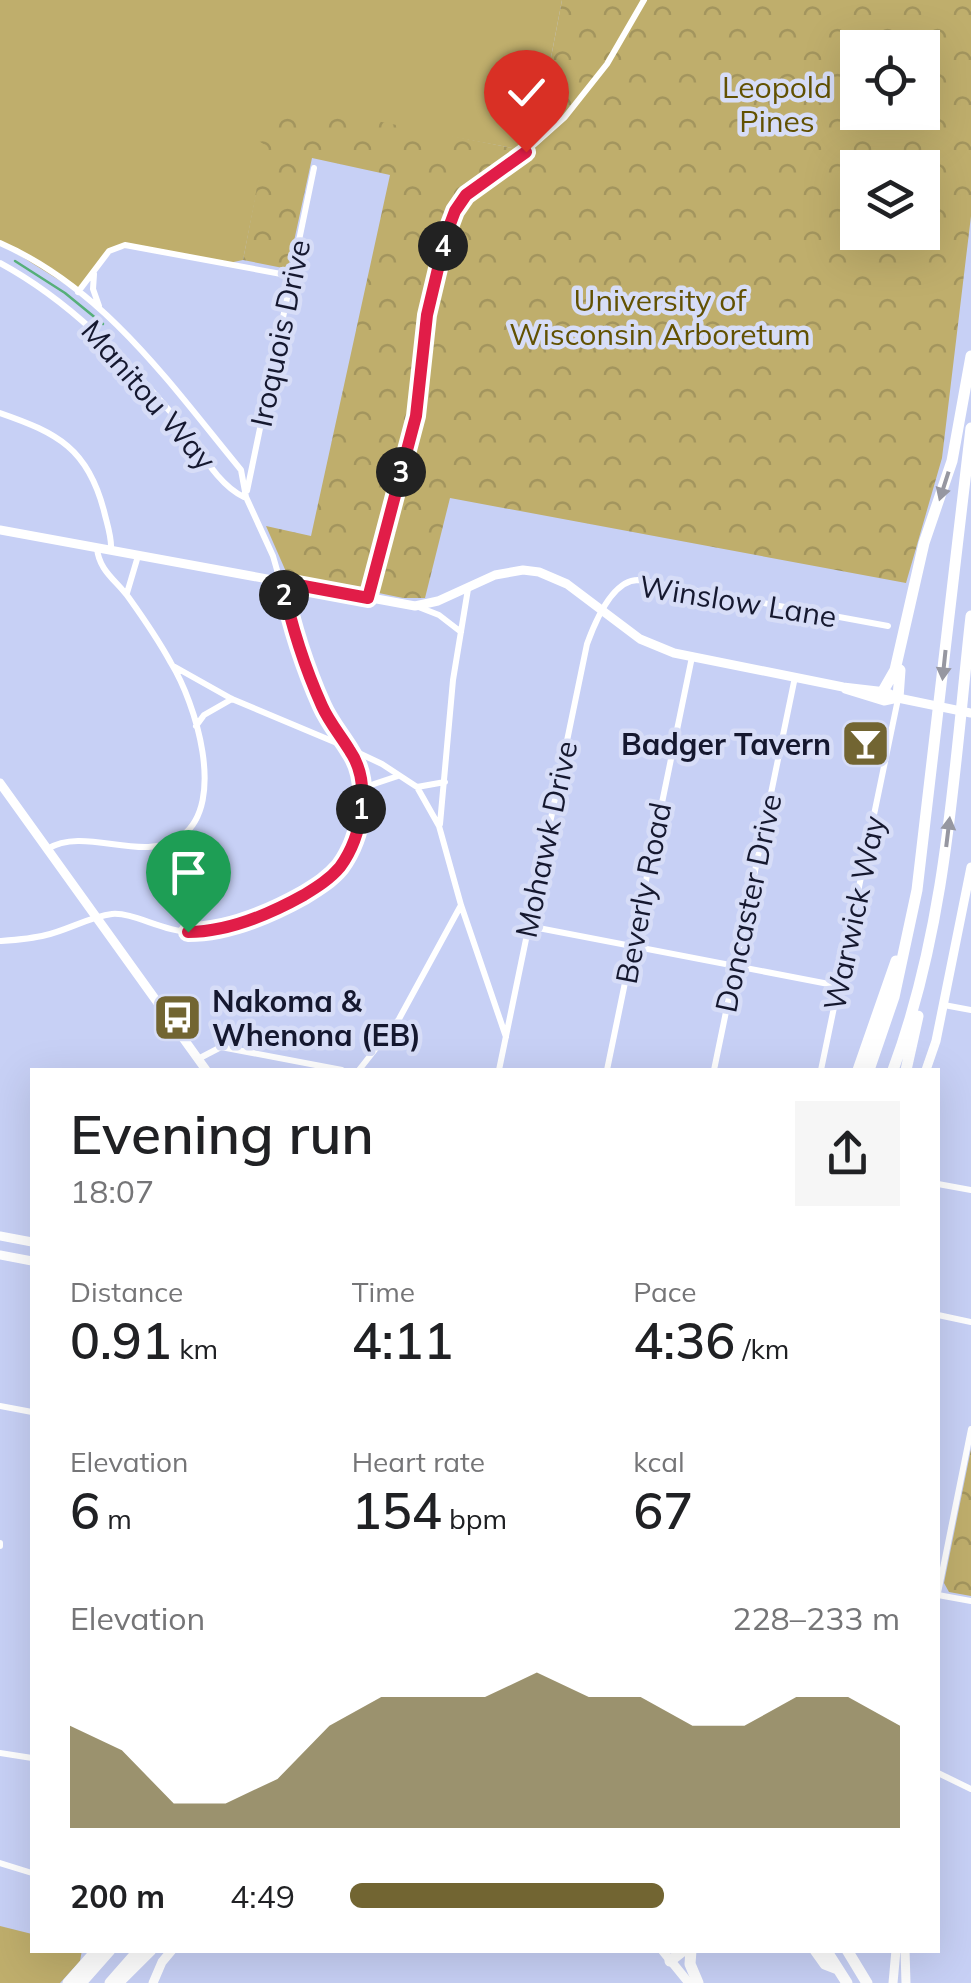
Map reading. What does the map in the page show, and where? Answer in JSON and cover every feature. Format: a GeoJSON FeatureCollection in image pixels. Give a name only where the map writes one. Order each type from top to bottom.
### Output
{"type":"FeatureCollection","features":[{"type":"Feature","properties":{"kind":"highway"},"geometry":{"type":"LineString","coordinates":[[884,692],[892,678],[924,543],[957,440],[971,356]]}},
{"type":"Feature","properties":{"kind":"highway"},"geometry":{"type":"LineString","coordinates":[[870,1068],[897,984],[917,890],[971,428]]}},
{"type":"Feature","properties":{"kind":"highway"},"geometry":{"type":"LineString","coordinates":[[906,1068],[934,928],[971,616]]}},
{"type":"Feature","properties":{"kind":"highway"},"geometry":{"type":"LineString","coordinates":[[898,698],[906,626]]}},
{"type":"Feature","properties":{"kind":"highway"},"geometry":{"type":"LineString","coordinates":[[859,1068],[917,890]]}},
{"type":"Feature","properties":{"kind":"highway"},"geometry":{"type":"LineString","coordinates":[[894,1068],[934,928]]}},
{"type":"Feature","properties":{"kind":"highway"},"geometry":{"type":"LineString","coordinates":[[68,1983],[94,1953]]}},
{"type":"Feature","properties":{"kind":"highway"},"geometry":{"type":"LineString","coordinates":[[80,1983],[107,1953]]}},
{"type":"Feature","properties":{"kind":"highway"},"geometry":{"type":"LineString","coordinates":[[110,1983],[137,1953]]}},
{"type":"Feature","properties":{"kind":"highway"},"geometry":{"type":"LineString","coordinates":[[118,1983],[148,1953]]}},
{"type":"Feature","properties":{"kind":"highway"},"geometry":{"type":"LineString","coordinates":[[688,1953],[698,1983]]}},
{"type":"Feature","properties":{"kind":"highway"},"geometry":{"type":"LineString","coordinates":[[817,1953],[825,1964],[838,1968]]}},
{"type":"Feature","properties":{"kind":"highway"},"geometry":{"type":"LineString","coordinates":[[828,1953],[847,1983]]}},
{"type":"Feature","properties":{"kind":"highway"},"geometry":{"type":"LineString","coordinates":[[849,1953],[866,1980]]}},
{"type":"Feature","properties":{"kind":"street"},"geometry":{"type":"LineString","coordinates":[[368,598],[413,431],[430,301],[455,211],[479,184],[519,158],[565,117],[606,64],[644,0]]}},
{"type":"Feature","properties":{"kind":"street","name":"Iroquois Drive"},"geometry":{"type":"LineString","coordinates":[[246,497],[314,168]]}},
{"type":"Feature","properties":{"kind":"street","name":"Manitou Way"},"geometry":{"type":"LineString","coordinates":[[0,243],[78,292],[134,341],[241,470],[246,497],[282,582],[303,661],[323,710],[348,749],[362,788]]}},
{"type":"Feature","properties":{"kind":"street"},"geometry":{"type":"LineString","coordinates":[[78,292],[109,251],[125,245],[292,276]]}},
{"type":"Feature","properties":{"kind":"street","name":"Manitou Way"},"geometry":{"type":"LineString","coordinates":[[0,263],[36,284],[92,328],[184,426],[231,491],[246,497]]}},
{"type":"Feature","properties":{"kind":"street"},"geometry":{"type":"LineString","coordinates":[[95,268],[93,289],[102,311]]}},
{"type":"Feature","properties":{"kind":"street"},"geometry":{"type":"LineString","coordinates":[[0,414],[58,437],[81,458],[98,488],[112,540],[111,550]]}},
{"type":"Feature","properties":{"kind":"street"},"geometry":{"type":"LineString","coordinates":[[0,530],[414,606],[439,615],[461,632]]}},
{"type":"Feature","properties":{"kind":"street"},"geometry":{"type":"LineString","coordinates":[[48,849],[71,840],[165,844],[186,832],[196,817],[205,786],[205,765],[196,727],[174,666],[126,594],[104,569],[97,548]]}},
{"type":"Feature","properties":{"kind":"street"},"geometry":{"type":"LineString","coordinates":[[126,594],[138,556]]}},
{"type":"Feature","properties":{"kind":"street"},"geometry":{"type":"LineString","coordinates":[[414,606],[438,601],[510,571],[538,572],[567,584],[640,639],[692,657],[884,692],[971,713]]}},
{"type":"Feature","properties":{"kind":"street","name":"Winslow Lane"},"geometry":{"type":"LineString","coordinates":[[602,612],[621,586],[638,580],[888,626]]}},
{"type":"Feature","properties":{"kind":"street"},"geometry":{"type":"LineString","coordinates":[[439,826],[450,707],[468,587]]}},
{"type":"Feature","properties":{"kind":"street","name":"Mohawk Drive"},"geometry":{"type":"LineString","coordinates":[[499,1068],[584,653],[602,612]]}},
{"type":"Feature","properties":{"kind":"street","name":"Beverly Road"},"geometry":{"type":"LineString","coordinates":[[607,1068],[692,657]]}},
{"type":"Feature","properties":{"kind":"street"},"geometry":{"type":"LineString","coordinates":[[174,666],[232,699],[382,764],[417,787],[439,826],[461,906],[506,1037]]}},
{"type":"Feature","properties":{"kind":"street","name":"Doncaster Drive"},"geometry":{"type":"LineString","coordinates":[[714,1068],[795,677]]}},
{"type":"Feature","properties":{"kind":"street"},"geometry":{"type":"LineString","coordinates":[[843,687],[884,701],[898,698]]}},
{"type":"Feature","properties":{"kind":"street","name":"Warwick Way"},"geometry":{"type":"LineString","coordinates":[[822,1068],[898,698]]}},
{"type":"Feature","properties":{"kind":"street"},"geometry":{"type":"LineString","coordinates":[[196,727],[204,716],[232,699]]}},
{"type":"Feature","properties":{"kind":"street"},"geometry":{"type":"LineString","coordinates":[[309,730],[323,710]]}},
{"type":"Feature","properties":{"kind":"street"},"geometry":{"type":"LineString","coordinates":[[0,941],[46,935],[122,914],[170,931],[198,932],[242,922],[292,901],[328,879],[343,863],[357,831],[362,788],[400,776]]}},
{"type":"Feature","properties":{"kind":"street"},"geometry":{"type":"LineString","coordinates":[[417,787],[446,782]]}},
{"type":"Feature","properties":{"kind":"street"},"geometry":{"type":"LineString","coordinates":[[0,783],[205,1068]]}},
{"type":"Feature","properties":{"kind":"street"},"geometry":{"type":"LineString","coordinates":[[927,1068],[944,1005],[971,867]]}},
{"type":"Feature","properties":{"kind":"street"},"geometry":{"type":"LineString","coordinates":[[360,1068],[408,1006],[461,906]]}},
{"type":"Feature","properties":{"kind":"street"},"geometry":{"type":"LineString","coordinates":[[528,926],[839,986]]}},
{"type":"Feature","properties":{"kind":"street"},"geometry":{"type":"LineString","coordinates":[[944,1005],[971,1010]]}},
{"type":"Feature","properties":{"kind":"street"},"geometry":{"type":"LineString","coordinates":[[198,1059],[221,1047],[331,1068]]}},
{"type":"Feature","properties":{"kind":"street"},"geometry":{"type":"LineString","coordinates":[[940,1184],[971,1190]]}},
{"type":"Feature","properties":{"kind":"street"},"geometry":{"type":"LineString","coordinates":[[0,1236],[30,1242]]}},
{"type":"Feature","properties":{"kind":"street"},"geometry":{"type":"LineString","coordinates":[[0,1256],[30,1262]]}},
{"type":"Feature","properties":{"kind":"street"},"geometry":{"type":"LineString","coordinates":[[940,1315],[971,1322]]}},
{"type":"Feature","properties":{"kind":"street"},"geometry":{"type":"LineString","coordinates":[[0,1406],[30,1412]]}},
{"type":"Feature","properties":{"kind":"street"},"geometry":{"type":"LineString","coordinates":[[940,1584],[971,1429]]}},
{"type":"Feature","properties":{"kind":"street"},"geometry":{"type":"LineString","coordinates":[[940,1594],[971,1601]]}},
{"type":"Feature","properties":{"kind":"street"},"geometry":{"type":"LineString","coordinates":[[0,1753],[30,1758]]}},
{"type":"Feature","properties":{"kind":"street"},"geometry":{"type":"LineString","coordinates":[[940,1774],[971,1789]]}},
{"type":"Feature","properties":{"kind":"street"},"geometry":{"type":"LineString","coordinates":[[0,1863],[30,1872]]}},
{"type":"Feature","properties":{"kind":"street"},"geometry":{"type":"LineString","coordinates":[[153,1983],[170,1953]]}},
{"type":"Feature","properties":{"kind":"street"},"geometry":{"type":"LineString","coordinates":[[893,1983],[896,1953]]}},
{"type":"Feature","properties":{"kind":"street"},"geometry":{"type":"LineString","coordinates":[[905,1953],[906,1983]]}},
{"type":"Feature","properties":{"kind":"street"},"geometry":{"type":"LineString","coordinates":[[666,1956],[689,1983]]}},
{"type":"Feature","properties":{"kind":"green space"},"geometry":{"type":"Polygon","coordinates":[[[0,0],[562,0],[535,141],[523,150],[313,111],[266,145],[243,260],[229,263],[136,246],[109,251],[78,292],[0,243],[0,0]]]}},
{"type":"Feature","properties":{"kind":"green space","name":"University of Wisconsin Arboretum"},"geometry":{"type":"Polygon","coordinates":[[[562,0],[971,0],[971,216],[942,458],[906,583],[450,498],[425,598],[403,598],[287,574],[266,526],[311,536],[390,175],[312,158],[288,269],[243,260],[265,145],[251,136],[248,127],[263,116],[301,106],[523,150],[535,141],[562,0]]]}},
{"type":"Feature","properties":{"kind":"green space"},"geometry":{"type":"Polygon","coordinates":[[[971,1449],[971,1596],[949,1592],[944,1583],[971,1449]]]}},
{"type":"Feature","properties":{"kind":"green space"},"geometry":{"type":"Polygon","coordinates":[[[0,1926],[30,1934],[30,1953],[81,1953],[80,1961],[60,1983],[0,1983],[0,1926]]]}},
{"type":"Feature","properties":{"kind":"waterway"},"geometry":{"type":"LineString","coordinates":[[15,261],[65,293],[103,324]]}},
{"type":"Feature","properties":{"kind":"place","name":"Badger Tavern"},"geometry":{"type":"Point","coordinates":[866,744]}},
{"type":"Feature","properties":{"kind":"place","name":"Nakoma & Whenona (EB)"},"geometry":{"type":"Point","coordinates":[177,1018]}},
{"type":"Feature","properties":{"kind":"route"},"geometry":{"type":"LineString","coordinates":[[188,932],[242,922],[292,901],[328,879],[352,847],[362,799],[360,778],[350,750],[323,710],[303,661],[282,582],[368,598],[410,446],[427,315],[446,235],[466,195],[526,152]]}},
{"type":"Feature","properties":{"kind":"park label","name":"Leopold Pines"},"geometry":{"type":"Point","coordinates":[777,104]}}]}
